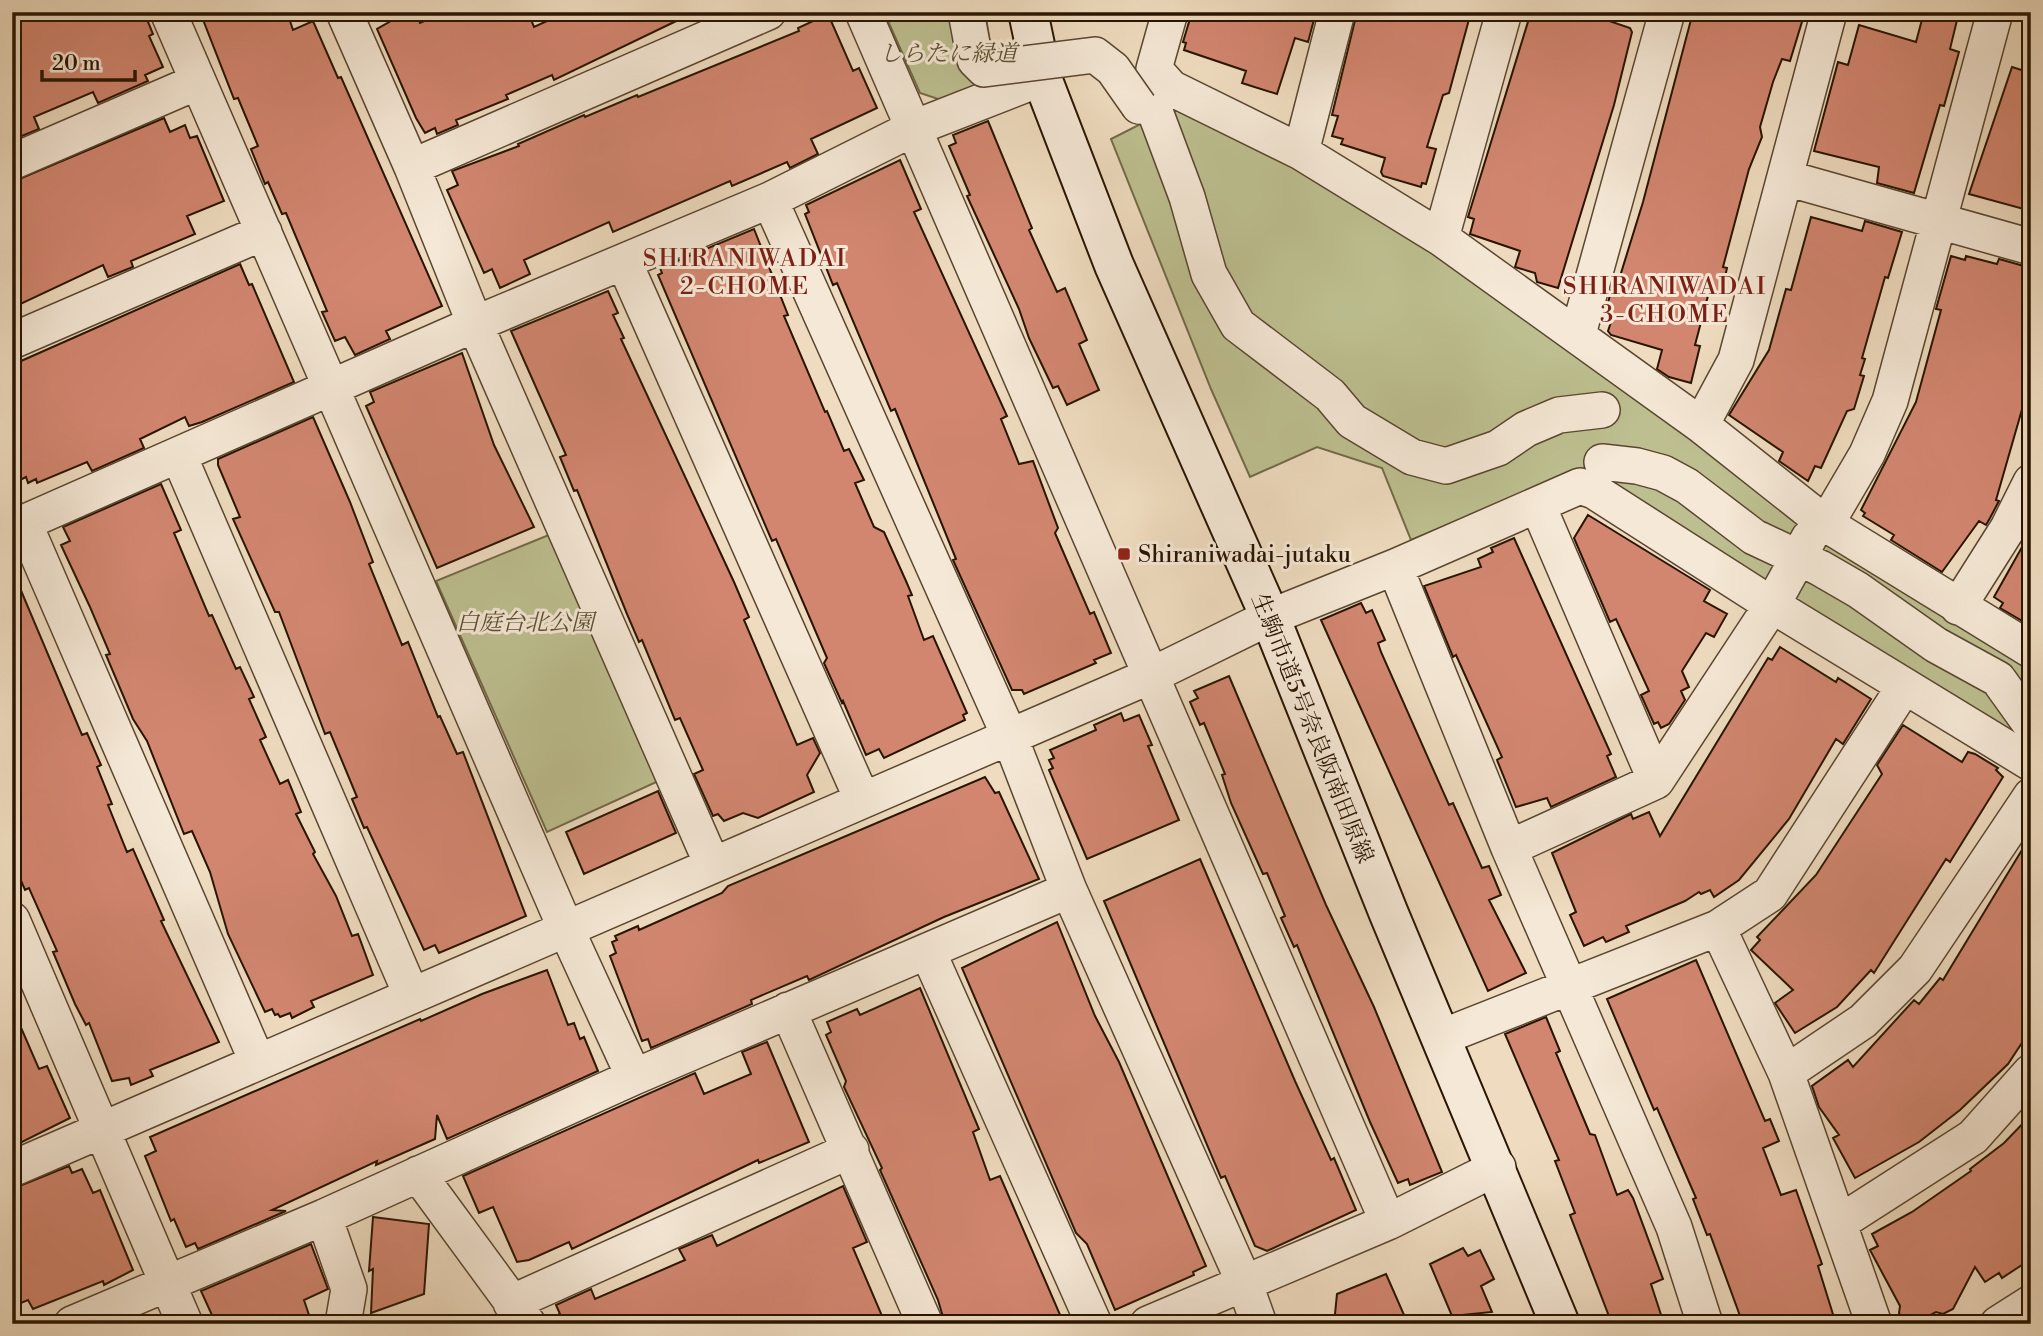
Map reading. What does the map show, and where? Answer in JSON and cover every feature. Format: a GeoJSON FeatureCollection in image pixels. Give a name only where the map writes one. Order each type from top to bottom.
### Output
{"type":"FeatureCollection","features":[{"type":"Feature","properties":{"kind":"street"},"geometry":{"type":"LineString","coordinates":[[168,12],[566,929],[634,1077]]}},
{"type":"Feature","properties":{"kind":"street"},"geometry":{"type":"LineString","coordinates":[[412,167],[768,12]]}},
{"type":"Feature","properties":{"kind":"street"},"geometry":{"type":"LineString","coordinates":[[863,12],[1388,1222]]}},
{"type":"Feature","properties":{"kind":"street"},"geometry":{"type":"LineString","coordinates":[[966,12],[975,60],[984,69],[1095,55],[1113,69],[1139,106],[1153,106],[1187,197],[1209,274],[1238,325],[1330,395],[1352,421],[1412,457],[1446,466],[1498,448],[1526,429],[1559,415],[1602,410]]}},
{"type":"Feature","properties":{"kind":"street","name":"生駒市道5号奈良阪南田原線"},"geometry":{"type":"LineString","coordinates":[[1028,12],[1042,78],[1114,265],[1270,617],[1389,914],[1497,1167],[1560,1324]]}},
{"type":"Feature","properties":{"kind":"street"},"geometry":{"type":"LineString","coordinates":[[1170,12],[1154,69],[1171,89],[1301,152],[1441,238],[1578,334],[1822,521],[2031,650]]}},
{"type":"Feature","properties":{"kind":"street"},"geometry":{"type":"LineString","coordinates":[[1301,152],[1337,12]]}},
{"type":"Feature","properties":{"kind":"street"},"geometry":{"type":"LineString","coordinates":[[1441,238],[1504,12]]}},
{"type":"Feature","properties":{"kind":"street"},"geometry":{"type":"LineString","coordinates":[[1578,334],[1667,12]]}},
{"type":"Feature","properties":{"kind":"street"},"geometry":{"type":"LineString","coordinates":[[1700,425],[1736,360],[1829,12]]}},
{"type":"Feature","properties":{"kind":"street"},"geometry":{"type":"LineString","coordinates":[[1509,848],[1656,780],[1772,605],[1822,521],[1867,454],[1890,401],[1996,12]]}},
{"type":"Feature","properties":{"kind":"street"},"geometry":{"type":"LineString","coordinates":[[347,13],[475,324],[712,864]]}},
{"type":"Feature","properties":{"kind":"street"},"geometry":{"type":"LineString","coordinates":[[257,1061],[18,525],[475,324],[770,200],[914,128],[1042,78]]}},
{"type":"Feature","properties":{"kind":"street"},"geometry":{"type":"LineString","coordinates":[[12,162],[197,82]]}},
{"type":"Feature","properties":{"kind":"street"},"geometry":{"type":"LineString","coordinates":[[1786,178],[2031,247]]}},
{"type":"Feature","properties":{"kind":"street"},"geometry":{"type":"LineString","coordinates":[[770,200],[1009,736],[1069,890],[1244,1282],[1259,1324]]}},
{"type":"Feature","properties":{"kind":"street"},"geometry":{"type":"LineString","coordinates":[[12,341],[264,232]]}},
{"type":"Feature","properties":{"kind":"street"},"geometry":{"type":"LineString","coordinates":[[624,262],[706,439],[862,799]]}},
{"type":"Feature","properties":{"kind":"street"},"geometry":{"type":"LineString","coordinates":[[1598,476],[1607,446],[1601,394],[1615,362]]}},
{"type":"Feature","properties":{"kind":"street"},"geometry":{"type":"LineString","coordinates":[[179,456],[411,994]]}},
{"type":"Feature","properties":{"kind":"street"},"geometry":{"type":"LineString","coordinates":[[12,1169],[1150,676],[1270,617],[1538,506],[1598,476],[1637,466],[1663,473],[1687,486],[1754,537],[1800,558],[1883,606],[1936,645],[1998,679],[2031,725]]}},
{"type":"Feature","properties":{"kind":"street"},"geometry":{"type":"LineString","coordinates":[[1598,476],[1772,605],[2031,763]]}},
{"type":"Feature","properties":{"kind":"street"},"geometry":{"type":"LineString","coordinates":[[1958,607],[2008,528],[2031,482]]}},
{"type":"Feature","properties":{"kind":"street"},"geometry":{"type":"LineString","coordinates":[[1538,506],[1656,780]]}},
{"type":"Feature","properties":{"kind":"street"},"geometry":{"type":"LineString","coordinates":[[1395,567],[1509,848],[1674,1227],[1705,1324]]}},
{"type":"Feature","properties":{"kind":"street"},"geometry":{"type":"LineString","coordinates":[[1442,1037],[1571,989],[1718,929],[1770,894],[1904,687]]}},
{"type":"Feature","properties":{"kind":"street"},"geometry":{"type":"LineString","coordinates":[[1786,1073],[1863,1021],[1915,969],[2031,796]]}},
{"type":"Feature","properties":{"kind":"street"},"geometry":{"type":"LineString","coordinates":[[72,1324],[324,1217],[634,1077],[1069,890]]}},
{"type":"Feature","properties":{"kind":"street"},"geometry":{"type":"LineString","coordinates":[[12,920],[169,1281],[184,1324]]}},
{"type":"Feature","properties":{"kind":"street"},"geometry":{"type":"LineString","coordinates":[[1718,929],[1786,1073],[1874,1324]]}},
{"type":"Feature","properties":{"kind":"street"},"geometry":{"type":"LineString","coordinates":[[928,952],[1094,1324]]}},
{"type":"Feature","properties":{"kind":"street"},"geometry":{"type":"LineString","coordinates":[[788,1010],[925,1324]]}},
{"type":"Feature","properties":{"kind":"street"},"geometry":{"type":"LineString","coordinates":[[1839,1223],[1973,1137],[2031,1072]]}},
{"type":"Feature","properties":{"kind":"street"},"geometry":{"type":"LineString","coordinates":[[418,1174],[519,1313],[851,1150]]}},
{"type":"Feature","properties":{"kind":"street"},"geometry":{"type":"LineString","coordinates":[[1148,1324],[1388,1222],[1497,1167]]}},
{"type":"Feature","properties":{"kind":"street"},"geometry":{"type":"LineString","coordinates":[[324,1217],[349,1289],[343,1324]]}},
{"type":"Feature","properties":{"kind":"street"},"geometry":{"type":"LineString","coordinates":[[1998,1324],[2031,1303]]}},
{"type":"Feature","properties":{"kind":"green space","name":"しらたに緑道"},"geometry":{"type":"Polygon","coordinates":[[[884,12],[985,12],[992,54],[991,81],[944,101],[920,93],[884,12]]]}},
{"type":"Feature","properties":{"kind":"green space"},"geometry":{"type":"Polygon","coordinates":[[[1172,108],[1353,195],[1688,437],[1821,538],[2031,670],[2031,749],[1582,470],[1411,540],[1382,468],[1317,447],[1250,477],[1211,389],[1111,139],[1172,108]]]}},
{"type":"Feature","properties":{"kind":"green space","name":"白庭台北公園"},"geometry":{"type":"Polygon","coordinates":[[[556,532],[663,779],[547,832],[436,581],[556,532]]]}},
{"type":"Feature","properties":{"kind":"building"},"geometry":{"type":"Polygon","coordinates":[[[12,12],[144,12],[153,34],[149,36],[163,67],[145,75],[148,81],[98,103],[93,92],[34,117],[39,129],[12,140],[12,12]]]}},
{"type":"Feature","properties":{"kind":"building"},"geometry":{"type":"Polygon","coordinates":[[[200,12],[287,12],[293,30],[313,21],[338,78],[341,77],[442,306],[386,331],[390,339],[355,355],[345,337],[335,341],[322,312],[327,311],[286,213],[282,214],[268,182],[265,184],[251,149],[258,146],[238,98],[234,99],[200,12]]]}},
{"type":"Feature","properties":{"kind":"building"},"geometry":{"type":"Polygon","coordinates":[[[407,12],[416,12],[420,23],[445,12],[528,12],[534,27],[567,12],[695,12],[554,80],[552,75],[506,95],[508,99],[456,120],[458,125],[437,134],[435,128],[425,133],[416,118],[377,29],[407,12]]]}},
{"type":"Feature","properties":{"kind":"building"},"geometry":{"type":"Polygon","coordinates":[[[1192,12],[1316,12],[1308,42],[1295,38],[1277,94],[1242,83],[1246,71],[1184,50],[1186,43],[1183,42],[1192,12]]]}},
{"type":"Feature","properties":{"kind":"building"},"geometry":{"type":"Polygon","coordinates":[[[1357,12],[1471,12],[1449,93],[1443,95],[1427,147],[1436,149],[1426,184],[1422,183],[1421,187],[1383,176],[1381,172],[1385,158],[1341,144],[1343,139],[1332,136],[1338,116],[1332,115],[1357,12]]]}},
{"type":"Feature","properties":{"kind":"building"},"geometry":{"type":"Polygon","coordinates":[[[1531,12],[1583,12],[1630,28],[1632,32],[1614,105],[1558,288],[1537,282],[1535,273],[1515,267],[1520,251],[1470,234],[1474,219],[1468,217],[1531,12]]]}},
{"type":"Feature","properties":{"kind":"building"},"geometry":{"type":"Polygon","coordinates":[[[1693,12],[1805,12],[1790,61],[1782,59],[1773,82],[1760,127],[1762,137],[1749,169],[1723,267],[1727,268],[1721,295],[1709,292],[1695,345],[1700,346],[1691,383],[1669,377],[1657,369],[1662,350],[1611,335],[1608,331],[1612,319],[1604,316],[1613,285],[1617,286],[1643,202],[1693,12]]]}},
{"type":"Feature","properties":{"kind":"building"},"geometry":{"type":"Polygon","coordinates":[[[1924,12],[1959,12],[1950,49],[1959,52],[1944,106],[1940,105],[1914,193],[1877,183],[1879,167],[1814,151],[1838,62],[1848,65],[1859,25],[1916,42],[1924,12]]]}},
{"type":"Feature","properties":{"kind":"building"},"geometry":{"type":"Polygon","coordinates":[[[828,14],[853,71],[859,68],[877,108],[811,139],[818,154],[790,168],[787,162],[732,186],[730,181],[613,232],[609,222],[524,260],[530,274],[500,288],[492,269],[484,273],[447,190],[458,185],[452,171],[519,146],[518,144],[584,115],[585,117],[637,95],[638,97],[799,31],[798,28],[828,14]]]}},
{"type":"Feature","properties":{"kind":"building"},"geometry":{"type":"Polygon","coordinates":[[[2012,67],[2031,73],[2031,211],[1969,194],[2012,67]]]}},
{"type":"Feature","properties":{"kind":"building"},"geometry":{"type":"Polygon","coordinates":[[[164,118],[170,132],[185,125],[190,138],[197,136],[224,201],[187,216],[195,234],[131,261],[133,267],[108,277],[103,265],[12,308],[12,182],[164,118]]]}},
{"type":"Feature","properties":{"kind":"building"},"geometry":{"type":"Polygon","coordinates":[[[988,121],[1032,228],[1029,230],[1057,292],[1065,288],[1087,340],[1079,344],[1099,390],[1067,405],[1058,386],[1053,388],[1029,338],[1019,309],[967,196],[970,195],[949,146],[956,143],[953,135],[988,121]]]}},
{"type":"Feature","properties":{"kind":"building"},"geometry":{"type":"Polygon","coordinates":[[[900,160],[921,209],[914,212],[1007,416],[1001,419],[1019,464],[1033,461],[1058,528],[1055,533],[1090,614],[1094,612],[1111,653],[1094,660],[1096,663],[1024,694],[1022,690],[1012,690],[953,560],[956,559],[895,409],[891,411],[837,283],[833,285],[805,214],[809,212],[806,205],[900,160]]]}},
{"type":"Feature","properties":{"kind":"building"},"geometry":{"type":"Polygon","coordinates":[[[1811,217],[1862,231],[1865,221],[1902,232],[1888,278],[1885,277],[1862,358],[1865,359],[1860,375],[1864,376],[1854,409],[1847,411],[1821,468],[1815,466],[1808,481],[1779,461],[1783,452],[1729,415],[1769,350],[1786,289],[1791,290],[1811,217]]]}},
{"type":"Feature","properties":{"kind":"building"},"geometry":{"type":"Polygon","coordinates":[[[754,229],[788,315],[784,316],[825,412],[827,411],[844,451],[849,449],[864,480],[855,483],[874,527],[884,532],[912,595],[908,596],[924,640],[933,636],[967,713],[963,715],[965,720],[884,758],[879,749],[866,755],[824,663],[827,658],[776,539],[772,541],[658,275],[662,273],[660,268],[754,229]]]}},
{"type":"Feature","properties":{"kind":"building"},"geometry":{"type":"Polygon","coordinates":[[[1951,256],[1965,260],[1966,256],[1997,264],[1999,259],[2031,268],[2031,401],[2025,399],[1996,500],[1999,501],[1986,525],[1979,521],[1942,572],[1891,540],[1894,535],[1863,516],[1865,513],[1861,510],[1916,402],[1941,310],[1936,309],[1951,256]]]}},
{"type":"Feature","properties":{"kind":"building"},"geometry":{"type":"Polygon","coordinates":[[[240,264],[249,285],[252,284],[294,382],[202,422],[189,426],[185,417],[140,439],[144,448],[92,471],[87,462],[37,483],[36,479],[28,483],[26,477],[12,484],[12,365],[240,264]]]}},
{"type":"Feature","properties":{"kind":"building"},"geometry":{"type":"Polygon","coordinates":[[[608,291],[618,313],[613,315],[624,338],[621,339],[734,582],[749,617],[744,620],[797,745],[813,738],[820,753],[807,775],[814,792],[758,818],[743,813],[724,821],[718,814],[713,816],[694,774],[703,770],[680,718],[675,720],[642,640],[639,642],[577,490],[574,491],[560,457],[566,455],[511,331],[608,291]]]}},
{"type":"Feature","properties":{"kind":"building"},"geometry":{"type":"Polygon","coordinates":[[[462,353],[494,445],[534,527],[437,568],[366,406],[374,402],[370,392],[462,353]]]}},
{"type":"Feature","properties":{"kind":"building"},"geometry":{"type":"Polygon","coordinates":[[[313,417],[350,502],[373,562],[369,564],[402,645],[408,642],[438,717],[440,716],[457,754],[463,752],[526,916],[439,953],[435,945],[424,950],[367,827],[364,828],[352,799],[357,797],[330,732],[325,734],[279,612],[275,612],[233,519],[240,517],[218,465],[218,459],[313,417]]]}},
{"type":"Feature","properties":{"kind":"building"},"geometry":{"type":"Polygon","coordinates":[[[161,484],[181,530],[174,533],[209,616],[212,615],[236,669],[240,667],[254,697],[249,699],[266,737],[260,740],[280,784],[288,780],[301,812],[296,814],[315,852],[313,854],[336,896],[352,936],[358,934],[373,975],[311,1001],[314,1007],[292,1018],[290,1013],[280,1017],[275,1015],[272,1009],[265,1012],[228,934],[210,872],[192,831],[184,834],[147,741],[133,719],[106,655],[110,654],[90,607],[61,545],[70,541],[63,527],[161,484]]]}},
{"type":"Feature","properties":{"kind":"building"},"geometry":{"type":"Polygon","coordinates":[[[1588,515],[1710,590],[1704,601],[1727,614],[1714,637],[1706,633],[1682,671],[1689,687],[1681,691],[1685,700],[1669,724],[1661,728],[1658,722],[1654,724],[1641,695],[1649,691],[1616,619],[1610,622],[1574,538],[1588,515]]]}},
{"type":"Feature","properties":{"kind":"building"},"geometry":{"type":"Polygon","coordinates":[[[2031,531],[2031,626],[2000,608],[2003,603],[1994,597],[2031,531]]]}},
{"type":"Feature","properties":{"kind":"building"},"geometry":{"type":"Polygon","coordinates":[[[1514,538],[1611,754],[1607,756],[1616,777],[1551,807],[1547,798],[1516,807],[1497,760],[1502,757],[1456,655],[1453,657],[1424,586],[1481,567],[1478,559],[1493,552],[1491,548],[1514,538]]]}},
{"type":"Feature","properties":{"kind":"building"},"geometry":{"type":"Polygon","coordinates":[[[14,574],[82,735],[87,733],[101,765],[97,767],[112,804],[108,805],[127,852],[133,849],[164,920],[161,921],[219,1042],[150,1070],[153,1076],[131,1085],[129,1078],[112,1081],[89,1023],[86,1025],[75,1004],[53,952],[57,951],[29,888],[25,890],[12,860],[12,822],[18,819],[12,801],[14,574]]]}},
{"type":"Feature","properties":{"kind":"building"},"geometry":{"type":"Polygon","coordinates":[[[1361,603],[1366,613],[1372,610],[1385,640],[1378,643],[1381,652],[1449,805],[1453,803],[1482,868],[1489,866],[1501,895],[1489,900],[1526,973],[1488,991],[1321,620],[1361,603]]]}},
{"type":"Feature","properties":{"kind":"building"},"geometry":{"type":"Polygon","coordinates":[[[1780,647],[1836,682],[1838,678],[1871,699],[1843,744],[1836,739],[1789,819],[1739,880],[1714,897],[1710,890],[1701,894],[1699,892],[1685,901],[1626,926],[1629,932],[1606,942],[1603,937],[1584,946],[1570,915],[1576,912],[1552,853],[1631,814],[1633,819],[1649,812],[1660,836],[1768,658],[1772,660],[1780,647]]]}},
{"type":"Feature","properties":{"kind":"building"},"geometry":{"type":"Polygon","coordinates":[[[1229,676],[1326,905],[1374,1007],[1442,1172],[1410,1185],[1408,1179],[1398,1183],[1370,1122],[1297,945],[1294,947],[1281,918],[1285,916],[1267,873],[1263,874],[1231,803],[1222,775],[1225,774],[1204,723],[1200,725],[1190,702],[1198,698],[1194,691],[1229,676]]]}},
{"type":"Feature","properties":{"kind":"building"},"geometry":{"type":"Polygon","coordinates":[[[1121,713],[1124,721],[1139,715],[1152,745],[1148,746],[1179,820],[1087,859],[1049,770],[1053,768],[1049,760],[1054,758],[1050,750],[1096,730],[1094,725],[1121,713]]]}},
{"type":"Feature","properties":{"kind":"building"},"geometry":{"type":"Polygon","coordinates":[[[1903,725],[1962,762],[1968,752],[1975,754],[1998,768],[1996,770],[2003,777],[1950,862],[1946,859],[1874,973],[1871,970],[1837,1007],[1795,1033],[1775,1003],[1793,990],[1751,950],[1760,940],[1757,937],[1816,875],[1882,774],[1877,765],[1903,725]]]}},
{"type":"Feature","properties":{"kind":"building"},"geometry":{"type":"Polygon","coordinates":[[[985,777],[995,793],[999,792],[1039,879],[944,917],[809,980],[807,976],[751,1000],[752,1004],[651,1048],[648,1039],[642,1041],[610,956],[616,953],[612,942],[617,940],[615,936],[638,926],[639,930],[722,893],[728,886],[985,777]]]}},
{"type":"Feature","properties":{"kind":"building"},"geometry":{"type":"Polygon","coordinates":[[[658,791],[676,833],[584,874],[566,832],[658,791]]]}},
{"type":"Feature","properties":{"kind":"building"},"geometry":{"type":"Polygon","coordinates":[[[2031,835],[2031,1029],[2008,1064],[1960,1110],[1919,1142],[1855,1178],[1833,1138],[1839,1135],[1819,1107],[1812,1086],[1848,1060],[1853,1067],[1914,1000],[1919,1004],[1940,978],[1943,980],[2031,835]]]}},
{"type":"Feature","properties":{"kind":"building"},"geometry":{"type":"Polygon","coordinates":[[[1200,859],[1295,1081],[1331,1160],[1334,1158],[1356,1210],[1267,1251],[1255,1246],[1225,1176],[1221,1178],[1104,901],[1200,859]]]}},
{"type":"Feature","properties":{"kind":"building"},"geometry":{"type":"Polygon","coordinates":[[[1057,922],[1095,1016],[1119,1062],[1206,1266],[1193,1272],[1194,1275],[1115,1310],[1087,1244],[1076,1233],[962,968],[1057,922]]]}},
{"type":"Feature","properties":{"kind":"building"},"geometry":{"type":"Polygon","coordinates":[[[1696,960],[1765,1121],[1770,1119],[1779,1141],[1763,1148],[1781,1195],[1796,1190],[1822,1264],[1818,1266],[1836,1324],[1743,1324],[1710,1234],[1707,1235],[1693,1199],[1696,1198],[1657,1108],[1654,1110],[1607,999],[1696,960]]]}},
{"type":"Feature","properties":{"kind":"building"},"geometry":{"type":"Polygon","coordinates":[[[547,970],[568,1025],[574,1023],[580,1039],[584,1037],[598,1071],[447,1139],[437,1115],[435,1139],[376,1165],[377,1161],[272,1210],[286,1211],[198,1249],[195,1243],[186,1247],[174,1219],[171,1221],[145,1156],[156,1151],[150,1137],[420,1019],[421,1021],[482,994],[547,970]]]}},
{"type":"Feature","properties":{"kind":"building"},"geometry":{"type":"Polygon","coordinates":[[[920,988],[979,1129],[973,1132],[990,1180],[1000,1176],[1064,1324],[945,1324],[938,1300],[880,1170],[882,1168],[844,1087],[846,1081],[826,1035],[831,1032],[827,1022],[857,1009],[860,1015],[920,988]]]}},
{"type":"Feature","properties":{"kind":"building"},"geometry":{"type":"Polygon","coordinates":[[[12,1007],[39,1069],[47,1066],[70,1118],[12,1147],[12,1007]]]}},
{"type":"Feature","properties":{"kind":"building"},"geometry":{"type":"Polygon","coordinates":[[[1546,1017],[1560,1051],[1556,1053],[1590,1134],[1595,1135],[1617,1195],[1628,1190],[1633,1198],[1663,1279],[1651,1284],[1664,1324],[1612,1324],[1570,1215],[1575,1213],[1555,1161],[1559,1160],[1505,1034],[1546,1017]]]}},
{"type":"Feature","properties":{"kind":"building"},"geometry":{"type":"Polygon","coordinates":[[[767,1042],[809,1142],[759,1163],[758,1160],[572,1249],[569,1242],[529,1260],[517,1262],[493,1207],[479,1213],[463,1176],[695,1073],[704,1094],[751,1074],[742,1052],[767,1042]]]}},
{"type":"Feature","properties":{"kind":"building"},"geometry":{"type":"Polygon","coordinates":[[[2031,1115],[2031,1259],[2002,1278],[1999,1273],[1985,1282],[1975,1267],[1953,1309],[1943,1314],[1936,1312],[1913,1324],[1905,1324],[1899,1313],[1900,1306],[1870,1250],[1878,1246],[1872,1234],[1912,1212],[1971,1171],[1970,1169],[2004,1143],[2031,1115]]]}},
{"type":"Feature","properties":{"kind":"building"},"geometry":{"type":"Polygon","coordinates":[[[69,1166],[72,1173],[82,1169],[93,1193],[100,1190],[133,1270],[104,1285],[103,1281],[33,1309],[28,1300],[21,1303],[12,1282],[12,1189],[69,1166]]]}},
{"type":"Feature","properties":{"kind":"building"},"geometry":{"type":"Polygon","coordinates":[[[843,1186],[867,1242],[853,1248],[885,1323],[900,1317],[903,1324],[548,1324],[547,1320],[560,1314],[556,1305],[591,1289],[595,1299],[685,1260],[679,1249],[712,1235],[717,1246],[843,1186]]]}},
{"type":"Feature","properties":{"kind":"building"},"geometry":{"type":"Polygon","coordinates":[[[373,1217],[429,1224],[424,1294],[371,1313],[373,1269],[369,1271],[373,1217]]]}},
{"type":"Feature","properties":{"kind":"building"},"geometry":{"type":"Polygon","coordinates":[[[311,1244],[328,1289],[304,1300],[312,1324],[275,1324],[272,1315],[252,1324],[216,1324],[201,1291],[311,1244]]]}},
{"type":"Feature","properties":{"kind":"building"},"geometry":{"type":"Polygon","coordinates":[[[1463,1248],[1468,1256],[1480,1250],[1494,1279],[1481,1286],[1492,1312],[1452,1316],[1430,1264],[1463,1248]]]}},
{"type":"Feature","properties":{"kind":"building"},"geometry":{"type":"Polygon","coordinates":[[[1386,1274],[1408,1324],[1334,1324],[1337,1294],[1386,1274]]]}},
{"type":"Feature","properties":{"kind":"place","name":"Shiraniwadai-jutaku"},"geometry":{"type":"Point","coordinates":[1124,554]}},
{"type":"Feature","properties":{"kind":"district","name":"SHIRANIWADAI 2-CHOME"},"geometry":{"type":"Point","coordinates":[745,272]}},
{"type":"Feature","properties":{"kind":"district","name":"SHIRANIWADAI 3-CHOME"},"geometry":{"type":"Point","coordinates":[1665,300]}}]}
